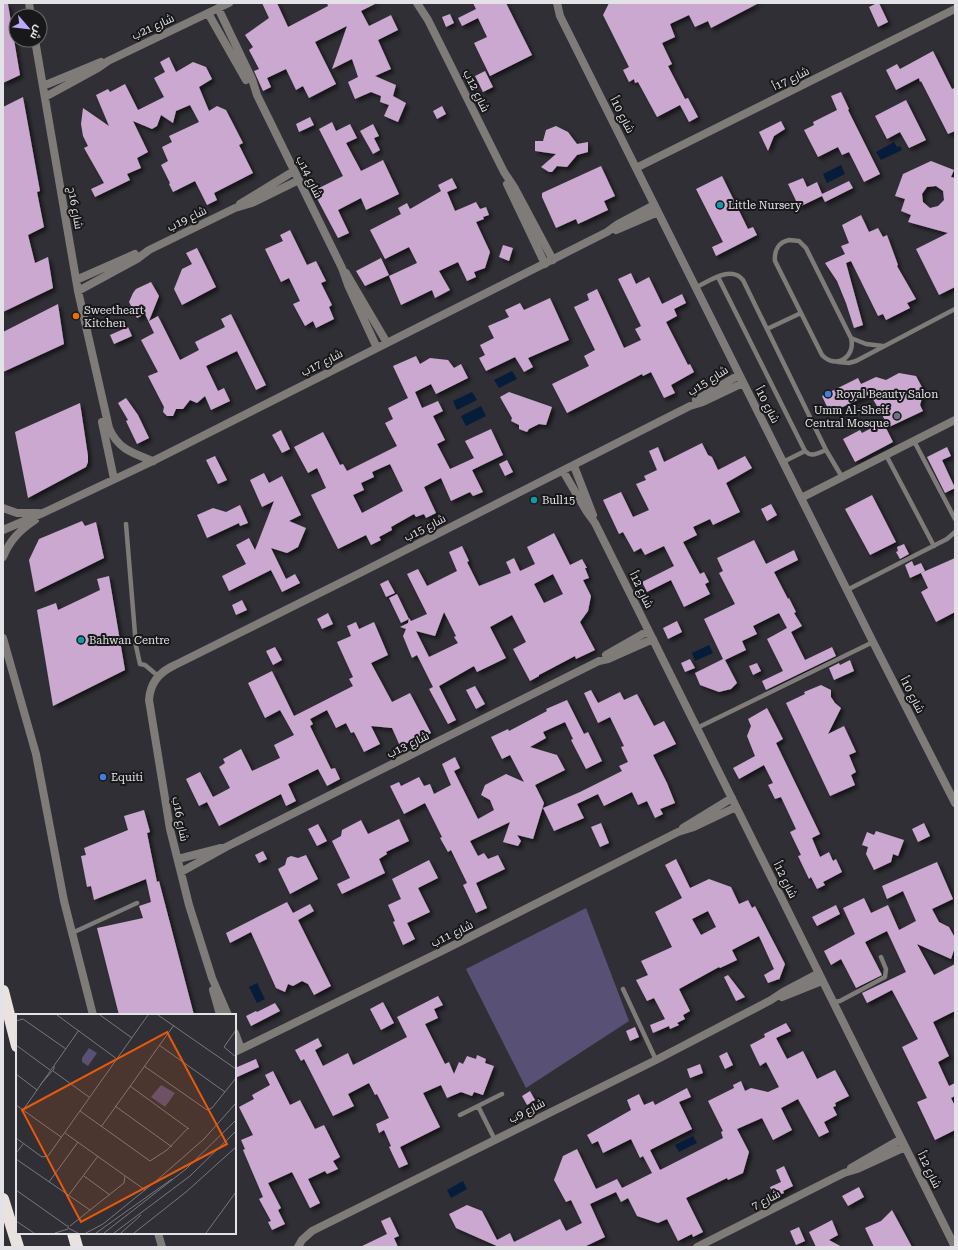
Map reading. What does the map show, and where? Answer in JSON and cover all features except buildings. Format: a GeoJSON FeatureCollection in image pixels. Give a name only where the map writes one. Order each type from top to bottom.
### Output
{"type":"FeatureCollection","features":[{"type":"Feature","properties":{"kind":"highway"},"geometry":{"type":"LineString","coordinates":[[3,991],[16,1042]]}},
{"type":"Feature","properties":{"kind":"highway"},"geometry":{"type":"LineString","coordinates":[[3,1199],[18,1247]]}},
{"type":"Feature","properties":{"kind":"highway"},"geometry":{"type":"LineString","coordinates":[[73,1234],[77,1247]]}},
{"type":"Feature","properties":{"kind":"street","name":"شارع 21ب"},"geometry":{"type":"LineString","coordinates":[[45,97],[108,61],[229,3]]}},
{"type":"Feature","properties":{"kind":"street","name":"شارع 12ب"},"geometry":{"type":"LineString","coordinates":[[417,3],[428,20],[504,172],[509,189],[549,262]]}},
{"type":"Feature","properties":{"kind":"street","name":"شارع 12ب"},"geometry":{"type":"LineString","coordinates":[[423,3],[428,20]]}},
{"type":"Feature","properties":{"kind":"street","name":"شارع 10أ"},"geometry":{"type":"LineString","coordinates":[[557,3],[560,16],[656,209],[872,642],[955,803]]}},
{"type":"Feature","properties":{"kind":"street","name":"شارع 14ب"},"geometry":{"type":"LineString","coordinates":[[218,8],[252,80],[257,95],[342,268],[348,285],[377,348]]}},
{"type":"Feature","properties":{"kind":"street","name":"شارع 17أ"},"geometry":{"type":"LineString","coordinates":[[636,168],[955,9]]}},
{"type":"Feature","properties":{"kind":"street","name":"شارع 14ب"},"geometry":{"type":"LineString","coordinates":[[208,13],[245,78],[257,95]]}},
{"type":"Feature","properties":{"kind":"street","name":"شارع 16ج"},"geometry":{"type":"LineString","coordinates":[[36,48],[78,291],[109,428],[113,437],[126,450],[153,461]]}},
{"type":"Feature","properties":{"kind":"street","name":"شارع 21ب"},"geometry":{"type":"LineString","coordinates":[[43,86],[90,66],[108,61]]}},
{"type":"Feature","properties":{"kind":"street","name":"شاع 19ب"},"geometry":{"type":"LineString","coordinates":[[76,280],[149,250],[234,208],[294,171]]}},
{"type":"Feature","properties":{"kind":"street","name":"شاع 19ب"},"geometry":{"type":"LineString","coordinates":[[234,208],[252,203],[299,180]]}},
{"type":"Feature","properties":{"kind":"street","name":"شارع 17ب"},"geometry":{"type":"LineString","coordinates":[[3,530],[153,461],[607,232],[620,229],[656,209]]}},
{"type":"Feature","properties":{"kind":"street","name":"شاع 19ب"},"geometry":{"type":"LineString","coordinates":[[78,291],[137,259],[149,250]]}},
{"type":"Feature","properties":{"kind":"street","name":"شارع 14ب"},"geometry":{"type":"LineString","coordinates":[[342,268],[353,283],[387,342]]}},
{"type":"Feature","properties":{"kind":"street","name":"شارع 15ب"},"geometry":{"type":"LineString","coordinates":[[690,406],[701,397],[739,375]]}},
{"type":"Feature","properties":{"kind":"street","name":"شارع 16ج"},"geometry":{"type":"LineString","coordinates":[[97,379],[98,403],[114,479]]}},
{"type":"Feature","properties":{"kind":"street","name":"شارع 15ب"},"geometry":{"type":"LineString","coordinates":[[158,676],[169,668],[574,466],[690,406],[703,402],[743,383]]}},
{"type":"Feature","properties":{"kind":"street"},"geometry":{"type":"LineString","coordinates":[[801,498],[955,420]]}},
{"type":"Feature","properties":{"kind":"street","name":"شارع 12أ"},"geometry":{"type":"LineString","coordinates":[[574,466],[592,510],[595,524]]}},
{"type":"Feature","properties":{"kind":"street","name":"شارع 12أ"},"geometry":{"type":"LineString","coordinates":[[563,471],[595,524],[955,1247]]}},
{"type":"Feature","properties":{"kind":"street","name":"شارع 17ب"},"geometry":{"type":"LineString","coordinates":[[3,508],[17,513],[45,512]]}},
{"type":"Feature","properties":{"kind":"street","name":"شارع 17ب"},"geometry":{"type":"LineString","coordinates":[[3,557],[8,545],[15,535],[45,512]]}},
{"type":"Feature","properties":{"kind":"street","name":"شارع 13ب"},"geometry":{"type":"LineString","coordinates":[[181,872],[226,847],[599,661],[648,631]]}},
{"type":"Feature","properties":{"kind":"street"},"geometry":{"type":"LineString","coordinates":[[3,638],[36,754],[64,901],[93,1014]]}},
{"type":"Feature","properties":{"kind":"street","name":"شارع 13ب"},"geometry":{"type":"LineString","coordinates":[[599,661],[608,659],[653,639]]}},
{"type":"Feature","properties":{"kind":"street","name":"شارع 16ب"},"geometry":{"type":"LineString","coordinates":[[158,676],[151,688],[150,706],[170,828],[188,905],[212,978],[228,1014]]}},
{"type":"Feature","properties":{"kind":"street","name":"شارع 11ب"},"geometry":{"type":"LineString","coordinates":[[678,832],[691,822],[732,798]]}},
{"type":"Feature","properties":{"kind":"street","name":"شارع 11ب"},"geometry":{"type":"LineString","coordinates":[[238,1050],[457,944],[678,832],[694,827],[736,807]]}},
{"type":"Feature","properties":{"kind":"street","name":"شارع 13ب"},"geometry":{"type":"LineString","coordinates":[[178,859],[226,847]]}},
{"type":"Feature","properties":{"kind":"street","name":"شارع 9ب"},"geometry":{"type":"LineString","coordinates":[[298,1247],[302,1240],[312,1231],[656,1060],[771,1000],[785,997],[820,977]]}},
{"type":"Feature","properties":{"kind":"street","name":"شارع 16ب"},"geometry":{"type":"LineString","coordinates":[[212,978],[214,994],[220,1014]]}},
{"type":"Feature","properties":{"kind":"street"},"geometry":{"type":"LineString","coordinates":[[236,1039],[238,1050]]}},
{"type":"Feature","properties":{"kind":"street","name":"شارع 7"},"geometry":{"type":"LineString","coordinates":[[844,1174],[855,1165],[901,1139]]}},
{"type":"Feature","properties":{"kind":"street","name":"شارع 7"},"geometry":{"type":"LineString","coordinates":[[697,1247],[844,1174],[905,1147]]}},
{"type":"Feature","properties":{"kind":"street"},"geometry":{"type":"LineString","coordinates":[[158,1234],[162,1247]]}},
{"type":"Feature","properties":{"kind":"lane"},"geometry":{"type":"LineString","coordinates":[[836,362],[848,355],[852,347],[850,338],[806,248],[799,242],[790,240],[785,241],[777,247],[775,251],[775,261],[822,355],[828,360],[836,362],[845,363],[853,362],[955,309]]}},
{"type":"Feature","properties":{"kind":"lane"},"geometry":{"type":"LineString","coordinates":[[696,288],[730,273],[734,273],[740,277],[826,450],[842,477]]}},
{"type":"Feature","properties":{"kind":"lane"},"geometry":{"type":"LineString","coordinates":[[718,277],[805,451],[814,455],[826,450]]}},
{"type":"Feature","properties":{"kind":"lane"},"geometry":{"type":"LineString","coordinates":[[767,329],[801,313]]}},
{"type":"Feature","properties":{"kind":"lane"},"geometry":{"type":"LineString","coordinates":[[850,338],[866,344],[883,346]]}},
{"type":"Feature","properties":{"kind":"lane"},"geometry":{"type":"LineString","coordinates":[[914,441],[955,519]]}},
{"type":"Feature","properties":{"kind":"lane"},"geometry":{"type":"LineString","coordinates":[[783,462],[805,451]]}},
{"type":"Feature","properties":{"kind":"lane"},"geometry":{"type":"LineString","coordinates":[[886,455],[934,546]]}},
{"type":"Feature","properties":{"kind":"lane"},"geometry":{"type":"LineString","coordinates":[[126,524],[136,646],[140,664],[158,676]]}},
{"type":"Feature","properties":{"kind":"lane"},"geometry":{"type":"LineString","coordinates":[[847,590],[951,537],[955,532]]}},
{"type":"Feature","properties":{"kind":"lane"},"geometry":{"type":"LineString","coordinates":[[697,728],[872,642]]}},
{"type":"Feature","properties":{"kind":"lane"},"geometry":{"type":"LineString","coordinates":[[72,933],[137,903]]}},
{"type":"Feature","properties":{"kind":"lane"},"geometry":{"type":"LineString","coordinates":[[833,1002],[840,1001],[885,977],[886,970],[881,957]]}},
{"type":"Feature","properties":{"kind":"lane"},"geometry":{"type":"LineString","coordinates":[[623,989],[656,1060]]}},
{"type":"Feature","properties":{"kind":"lane"},"geometry":{"type":"LineString","coordinates":[[460,1115],[502,1094]]}},
{"type":"Feature","properties":{"kind":"lane"},"geometry":{"type":"LineString","coordinates":[[478,1106],[495,1140]]}},
{"type":"Feature","properties":{"kind":"shaded area"},"geometry":{"type":"Polygon","coordinates":[[[586,908],[629,1021],[526,1088],[466,969],[586,908]]]}},
{"type":"Feature","properties":{"kind":"water"},"geometry":{"type":"Polygon","coordinates":[[[894,142],[897,147],[900,146],[902,150],[881,160],[876,152],[894,142]]]}},
{"type":"Feature","properties":{"kind":"water"},"geometry":{"type":"Polygon","coordinates":[[[841,165],[845,174],[827,183],[823,174],[841,165]]]}},
{"type":"Feature","properties":{"kind":"water"},"geometry":{"type":"Polygon","coordinates":[[[512,371],[517,379],[499,388],[494,380],[512,371]]]}},
{"type":"Feature","properties":{"kind":"water"},"geometry":{"type":"Polygon","coordinates":[[[472,392],[477,400],[457,410],[453,401],[472,392]]]}},
{"type":"Feature","properties":{"kind":"water"},"geometry":{"type":"Polygon","coordinates":[[[481,406],[486,416],[466,426],[461,416],[481,406]]]}},
{"type":"Feature","properties":{"kind":"water"},"geometry":{"type":"Polygon","coordinates":[[[709,645],[713,653],[695,661],[692,653],[709,645]]]}},
{"type":"Feature","properties":{"kind":"water"},"geometry":{"type":"Polygon","coordinates":[[[257,983],[265,999],[257,1003],[249,987],[257,983]]]}},
{"type":"Feature","properties":{"kind":"water"},"geometry":{"type":"Polygon","coordinates":[[[693,1136],[697,1143],[679,1152],[675,1145],[693,1136]]]}},
{"type":"Feature","properties":{"kind":"water"},"geometry":{"type":"Polygon","coordinates":[[[463,1181],[467,1189],[451,1198],[447,1190],[463,1181]]]}},
{"type":"Feature","properties":{"kind":"place","name":"Little Nursery"},"geometry":{"type":"Point","coordinates":[720,205]}},
{"type":"Feature","properties":{"kind":"place","name":"Sweetheart Kitchen"},"geometry":{"type":"Point","coordinates":[76,316]}},
{"type":"Feature","properties":{"kind":"place","name":"Royal Beauty Salon"},"geometry":{"type":"Point","coordinates":[828,394]}},
{"type":"Feature","properties":{"kind":"place","name":"Umm Al-Sheif Central Mosque"},"geometry":{"type":"Point","coordinates":[897,416]}},
{"type":"Feature","properties":{"kind":"place","name":"Bull15"},"geometry":{"type":"Point","coordinates":[534,500]}},
{"type":"Feature","properties":{"kind":"place","name":"Bahwan Centre"},"geometry":{"type":"Point","coordinates":[81,640]}},
{"type":"Feature","properties":{"kind":"place","name":"Equiti"},"geometry":{"type":"Point","coordinates":[103,777]}}]}
